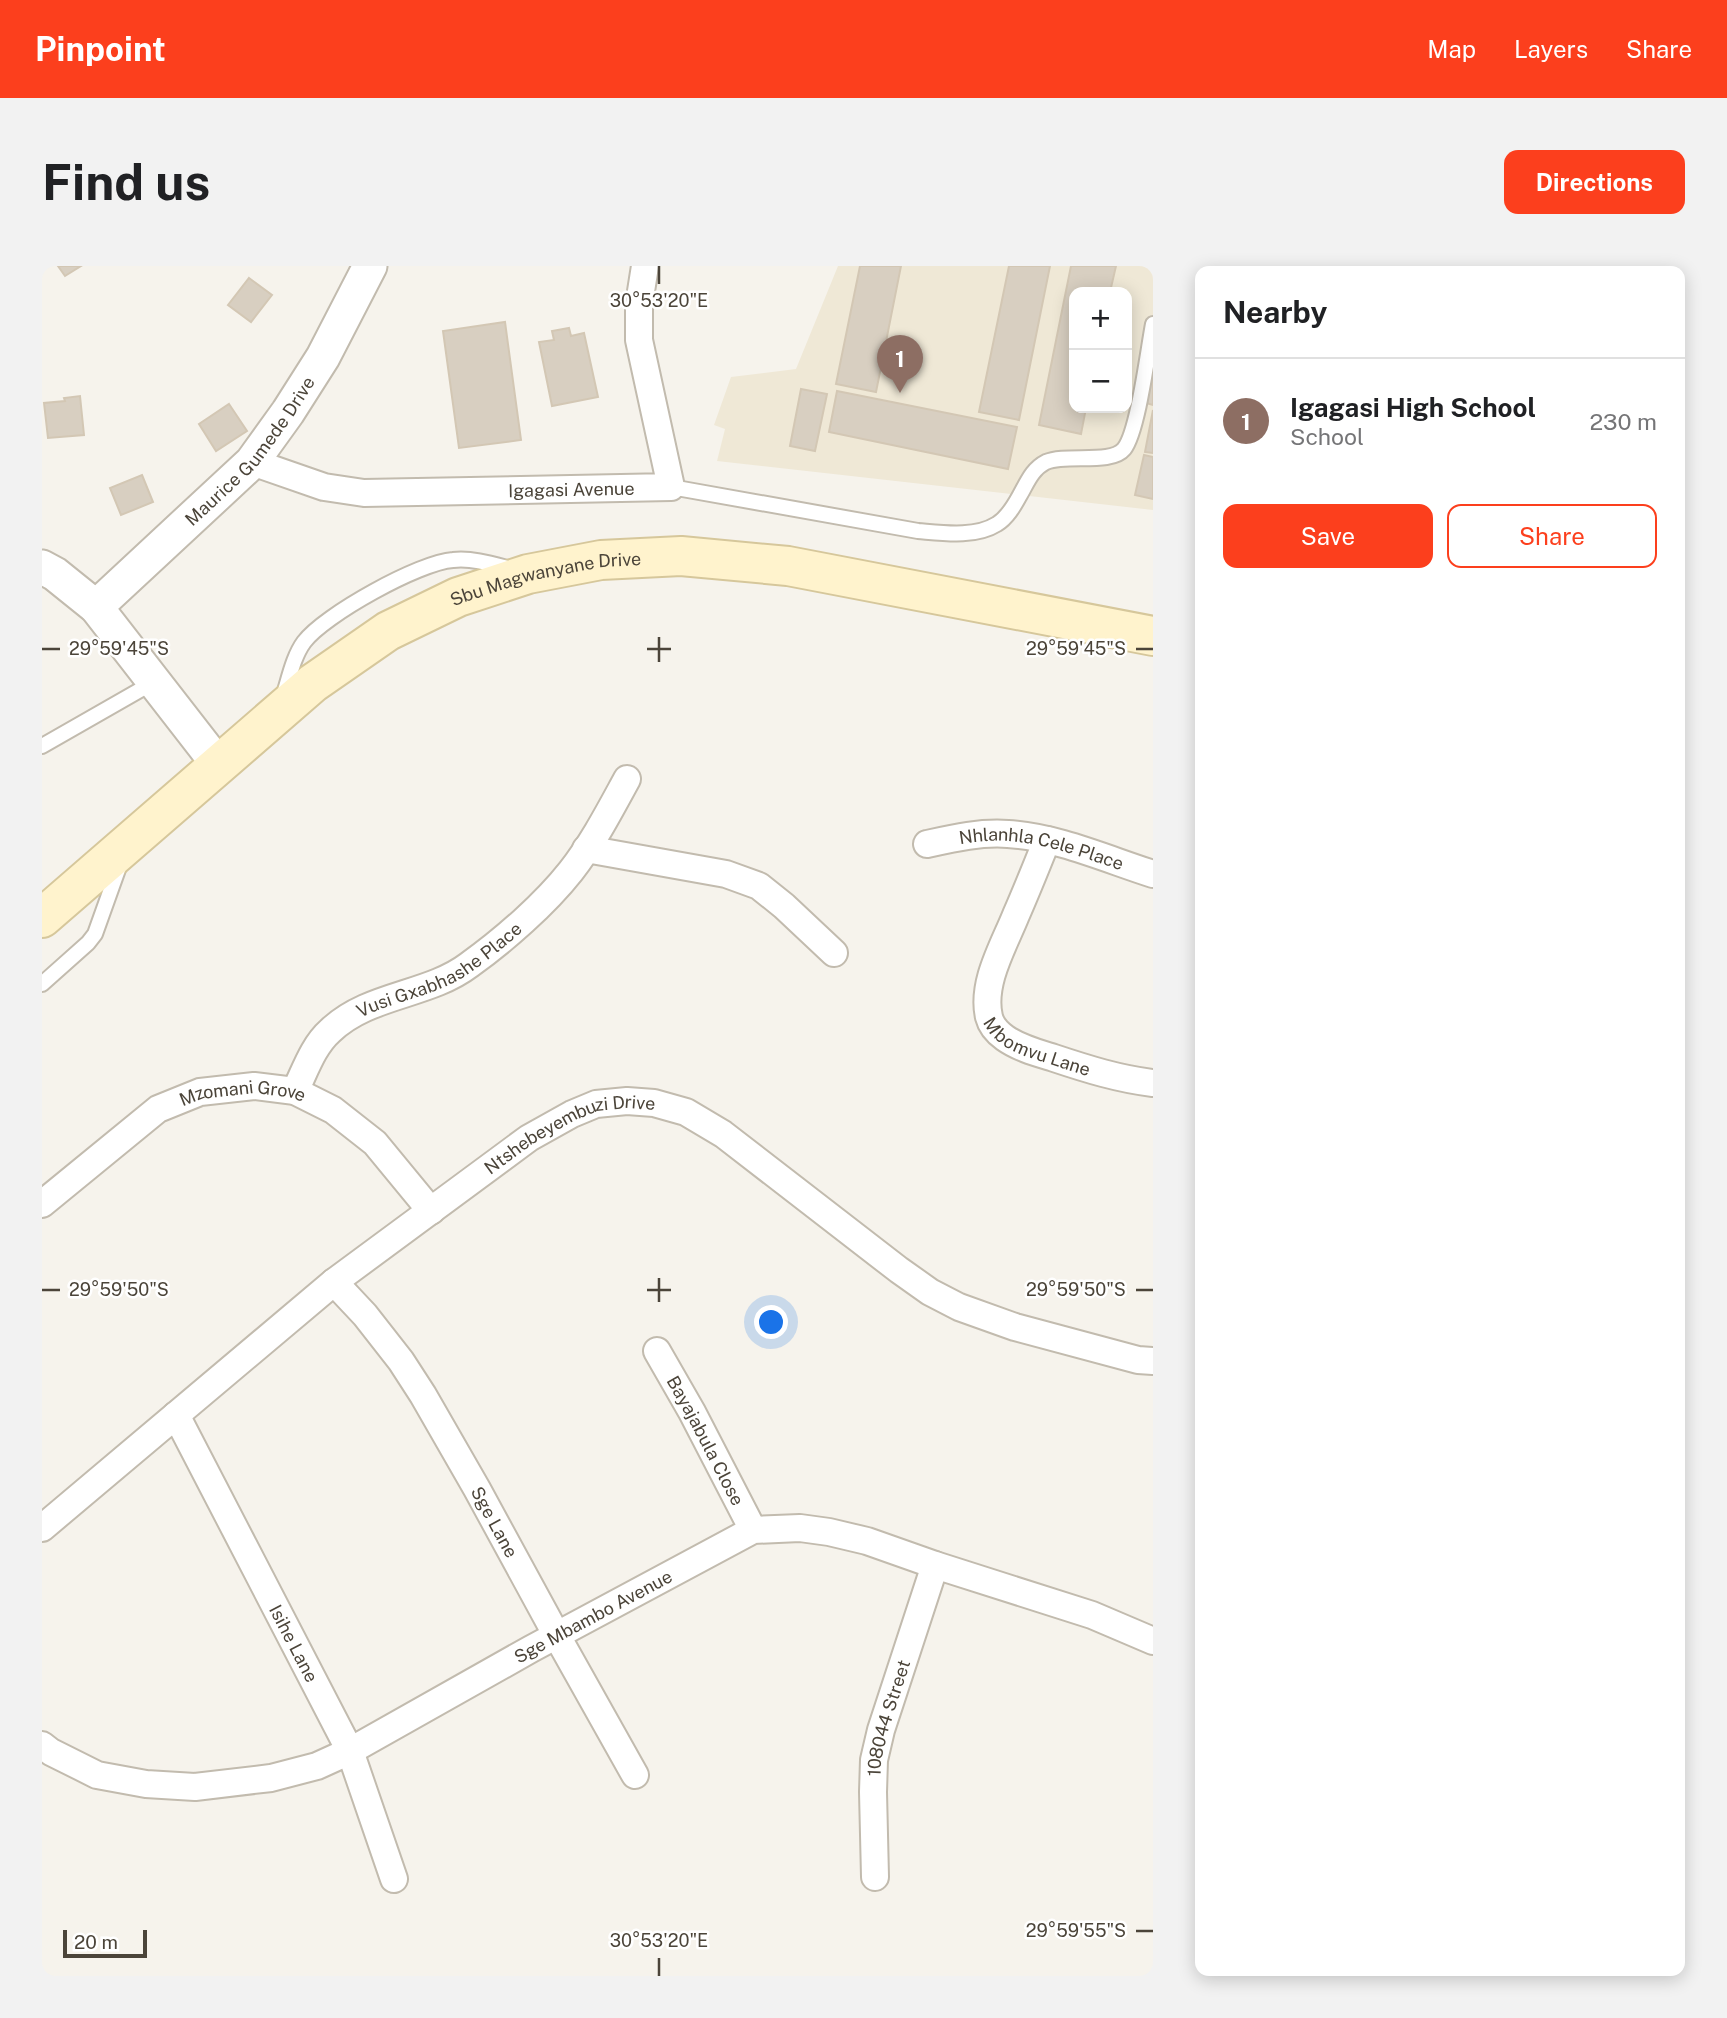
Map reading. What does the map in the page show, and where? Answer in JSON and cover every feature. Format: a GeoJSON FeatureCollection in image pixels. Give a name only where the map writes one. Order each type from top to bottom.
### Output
{"type":"FeatureCollection","features":[{"type":"Feature","properties":{"kind":"main road","name":"Sbu Magwanyane Drive"},"geometry":{"type":"LineString","coordinates":[[42,918],[313,683],[388,631],[458,597],[528,574],[601,560],[681,556],[788,566],[1153,636]]}},
{"type":"Feature","properties":{"kind":"street","name":"Maurice Gumede Drive"},"geometry":{"type":"LineString","coordinates":[[96,607],[252,462],[323,357],[370,266]]}},
{"type":"Feature","properties":{"kind":"street"},"geometry":{"type":"LineString","coordinates":[[645,266],[639,304],[639,340],[671,487]]}},
{"type":"Feature","properties":{"kind":"street","name":"Igagasi Avenue"},"geometry":{"type":"LineString","coordinates":[[252,462],[324,487],[364,493],[671,487]]}},
{"type":"Feature","properties":{"kind":"street"},"geometry":{"type":"LineString","coordinates":[[42,567],[55,574],[96,607],[218,764]]}},
{"type":"Feature","properties":{"kind":"street","name":"Vusi Gxabhashe Place"},"geometry":{"type":"LineString","coordinates":[[295,1091],[315,1049],[329,1032],[344,1020],[373,1005],[450,978],[470,965],[541,905],[572,870],[627,779]]}},
{"type":"Feature","properties":{"kind":"street","name":"Nhlanhla Cele Place"},"geometry":{"type":"LineString","coordinates":[[927,844],[982,834],[1009,834],[1047,840],[1153,874]]}},
{"type":"Feature","properties":{"kind":"street","name":"Mbomvu Lane"},"geometry":{"type":"LineString","coordinates":[[1047,840],[997,962],[990,984],[989,1019],[994,1029],[1005,1038],[1027,1049],[1088,1069],[1153,1083]]}},
{"type":"Feature","properties":{"kind":"street"},"geometry":{"type":"LineString","coordinates":[[586,849],[726,874],[759,886],[834,953]]}},
{"type":"Feature","properties":{"kind":"street","name":"Mzomani Grove"},"geometry":{"type":"LineString","coordinates":[[42,1204],[158,1109],[200,1091],[254,1086],[295,1091],[333,1110],[375,1143],[431,1211]]}},
{"type":"Feature","properties":{"kind":"street","name":"Ntshebeyembuzi Drive"},"geometry":{"type":"LineString","coordinates":[[42,1528],[334,1282],[529,1138],[572,1114],[597,1104],[627,1101],[654,1103],[687,1112],[723,1134],[899,1270],[930,1292],[959,1307],[1015,1327],[1138,1360],[1153,1361]]}},
{"type":"Feature","properties":{"kind":"street","name":"Sge Lane"},"geometry":{"type":"LineString","coordinates":[[334,1282],[365,1315],[401,1361],[423,1395],[635,1775]]}},
{"type":"Feature","properties":{"kind":"street","name":"Bayajabula Close"},"geometry":{"type":"LineString","coordinates":[[657,1351],[753,1530]]}},
{"type":"Feature","properties":{"kind":"street","name":"Isihe Lane"},"geometry":{"type":"LineString","coordinates":[[176,1415],[349,1751],[394,1879]]}},
{"type":"Feature","properties":{"kind":"street","name":"Sge Mbambo Avenue"},"geometry":{"type":"LineString","coordinates":[[42,1745],[97,1775],[146,1784],[195,1787],[271,1778],[317,1766],[753,1530],[800,1528],[867,1541],[1092,1615],[1153,1641]]}},
{"type":"Feature","properties":{"kind":"street","name":"108044 Street"},"geometry":{"type":"LineString","coordinates":[[875,1877],[874,1760],[881,1730],[935,1565]]}},
{"type":"Feature","properties":{"kind":"lane"},"geometry":{"type":"LineString","coordinates":[[671,487],[918,531],[945,534],[989,528],[1009,513],[1036,469],[1048,461],[1113,456],[1122,452],[1133,424],[1153,324]]}},
{"type":"Feature","properties":{"kind":"lane"},"geometry":{"type":"LineString","coordinates":[[42,746],[154,682]]}},
{"type":"Feature","properties":{"kind":"lane"},"geometry":{"type":"LineString","coordinates":[[42,985],[88,943],[94,934],[127,843]]}},
{"type":"Feature","properties":{"kind":"shaded area"},"geometry":{"type":"Polygon","coordinates":[[[838,266],[1153,266],[1153,510],[717,461],[725,429],[714,425],[731,377],[796,369],[838,266]]]}},
{"type":"Feature","properties":{"kind":"building"},"geometry":{"type":"Polygon","coordinates":[[[58,266],[81,266],[65,276],[58,266]]]}},
{"type":"Feature","properties":{"kind":"building"},"geometry":{"type":"Polygon","coordinates":[[[860,266],[901,266],[876,392],[836,384],[860,266]]]}},
{"type":"Feature","properties":{"kind":"building"},"geometry":{"type":"Polygon","coordinates":[[[1009,266],[1050,266],[1019,420],[979,412],[1009,266]]]}},
{"type":"Feature","properties":{"kind":"building"},"geometry":{"type":"Polygon","coordinates":[[[1071,266],[1116,266],[1111,287],[1069,287],[1069,413],[1085,413],[1081,434],[1039,425],[1071,266]]]}},
{"type":"Feature","properties":{"kind":"building"},"geometry":{"type":"Polygon","coordinates":[[[249,278],[272,295],[251,322],[228,305],[249,278]]]}},
{"type":"Feature","properties":{"kind":"building"},"geometry":{"type":"Polygon","coordinates":[[[505,322],[521,440],[459,448],[443,331],[505,322]]]}},
{"type":"Feature","properties":{"kind":"building"},"geometry":{"type":"Polygon","coordinates":[[[569,328],[571,336],[584,333],[598,397],[552,406],[539,342],[554,340],[552,331],[569,328]]]}},
{"type":"Feature","properties":{"kind":"building"},"geometry":{"type":"Polygon","coordinates":[[[1153,370],[1153,405],[1146,403],[1153,370]]]}},
{"type":"Feature","properties":{"kind":"building"},"geometry":{"type":"Polygon","coordinates":[[[801,389],[827,394],[815,451],[790,446],[801,389]]]}},
{"type":"Feature","properties":{"kind":"building"},"geometry":{"type":"Polygon","coordinates":[[[837,391],[1017,427],[1008,469],[829,432],[837,391]]]}},
{"type":"Feature","properties":{"kind":"building"},"geometry":{"type":"Polygon","coordinates":[[[80,396],[84,435],[48,438],[44,403],[80,396]]]}},
{"type":"Feature","properties":{"kind":"building"},"geometry":{"type":"Polygon","coordinates":[[[229,404],[247,431],[216,451],[199,424],[229,404]]]}},
{"type":"Feature","properties":{"kind":"building"},"geometry":{"type":"Polygon","coordinates":[[[1153,410],[1153,453],[1145,452],[1153,410]]]}},
{"type":"Feature","properties":{"kind":"building"},"geometry":{"type":"Polygon","coordinates":[[[1144,455],[1153,457],[1153,499],[1135,495],[1144,455]]]}},
{"type":"Feature","properties":{"kind":"building"},"geometry":{"type":"Polygon","coordinates":[[[142,475],[153,502],[121,515],[110,488],[142,475]]]}},
{"type":"Feature","properties":{"kind":"place","name":"Igagasi High School"},"geometry":{"type":"Point","coordinates":[900,393]}}]}
